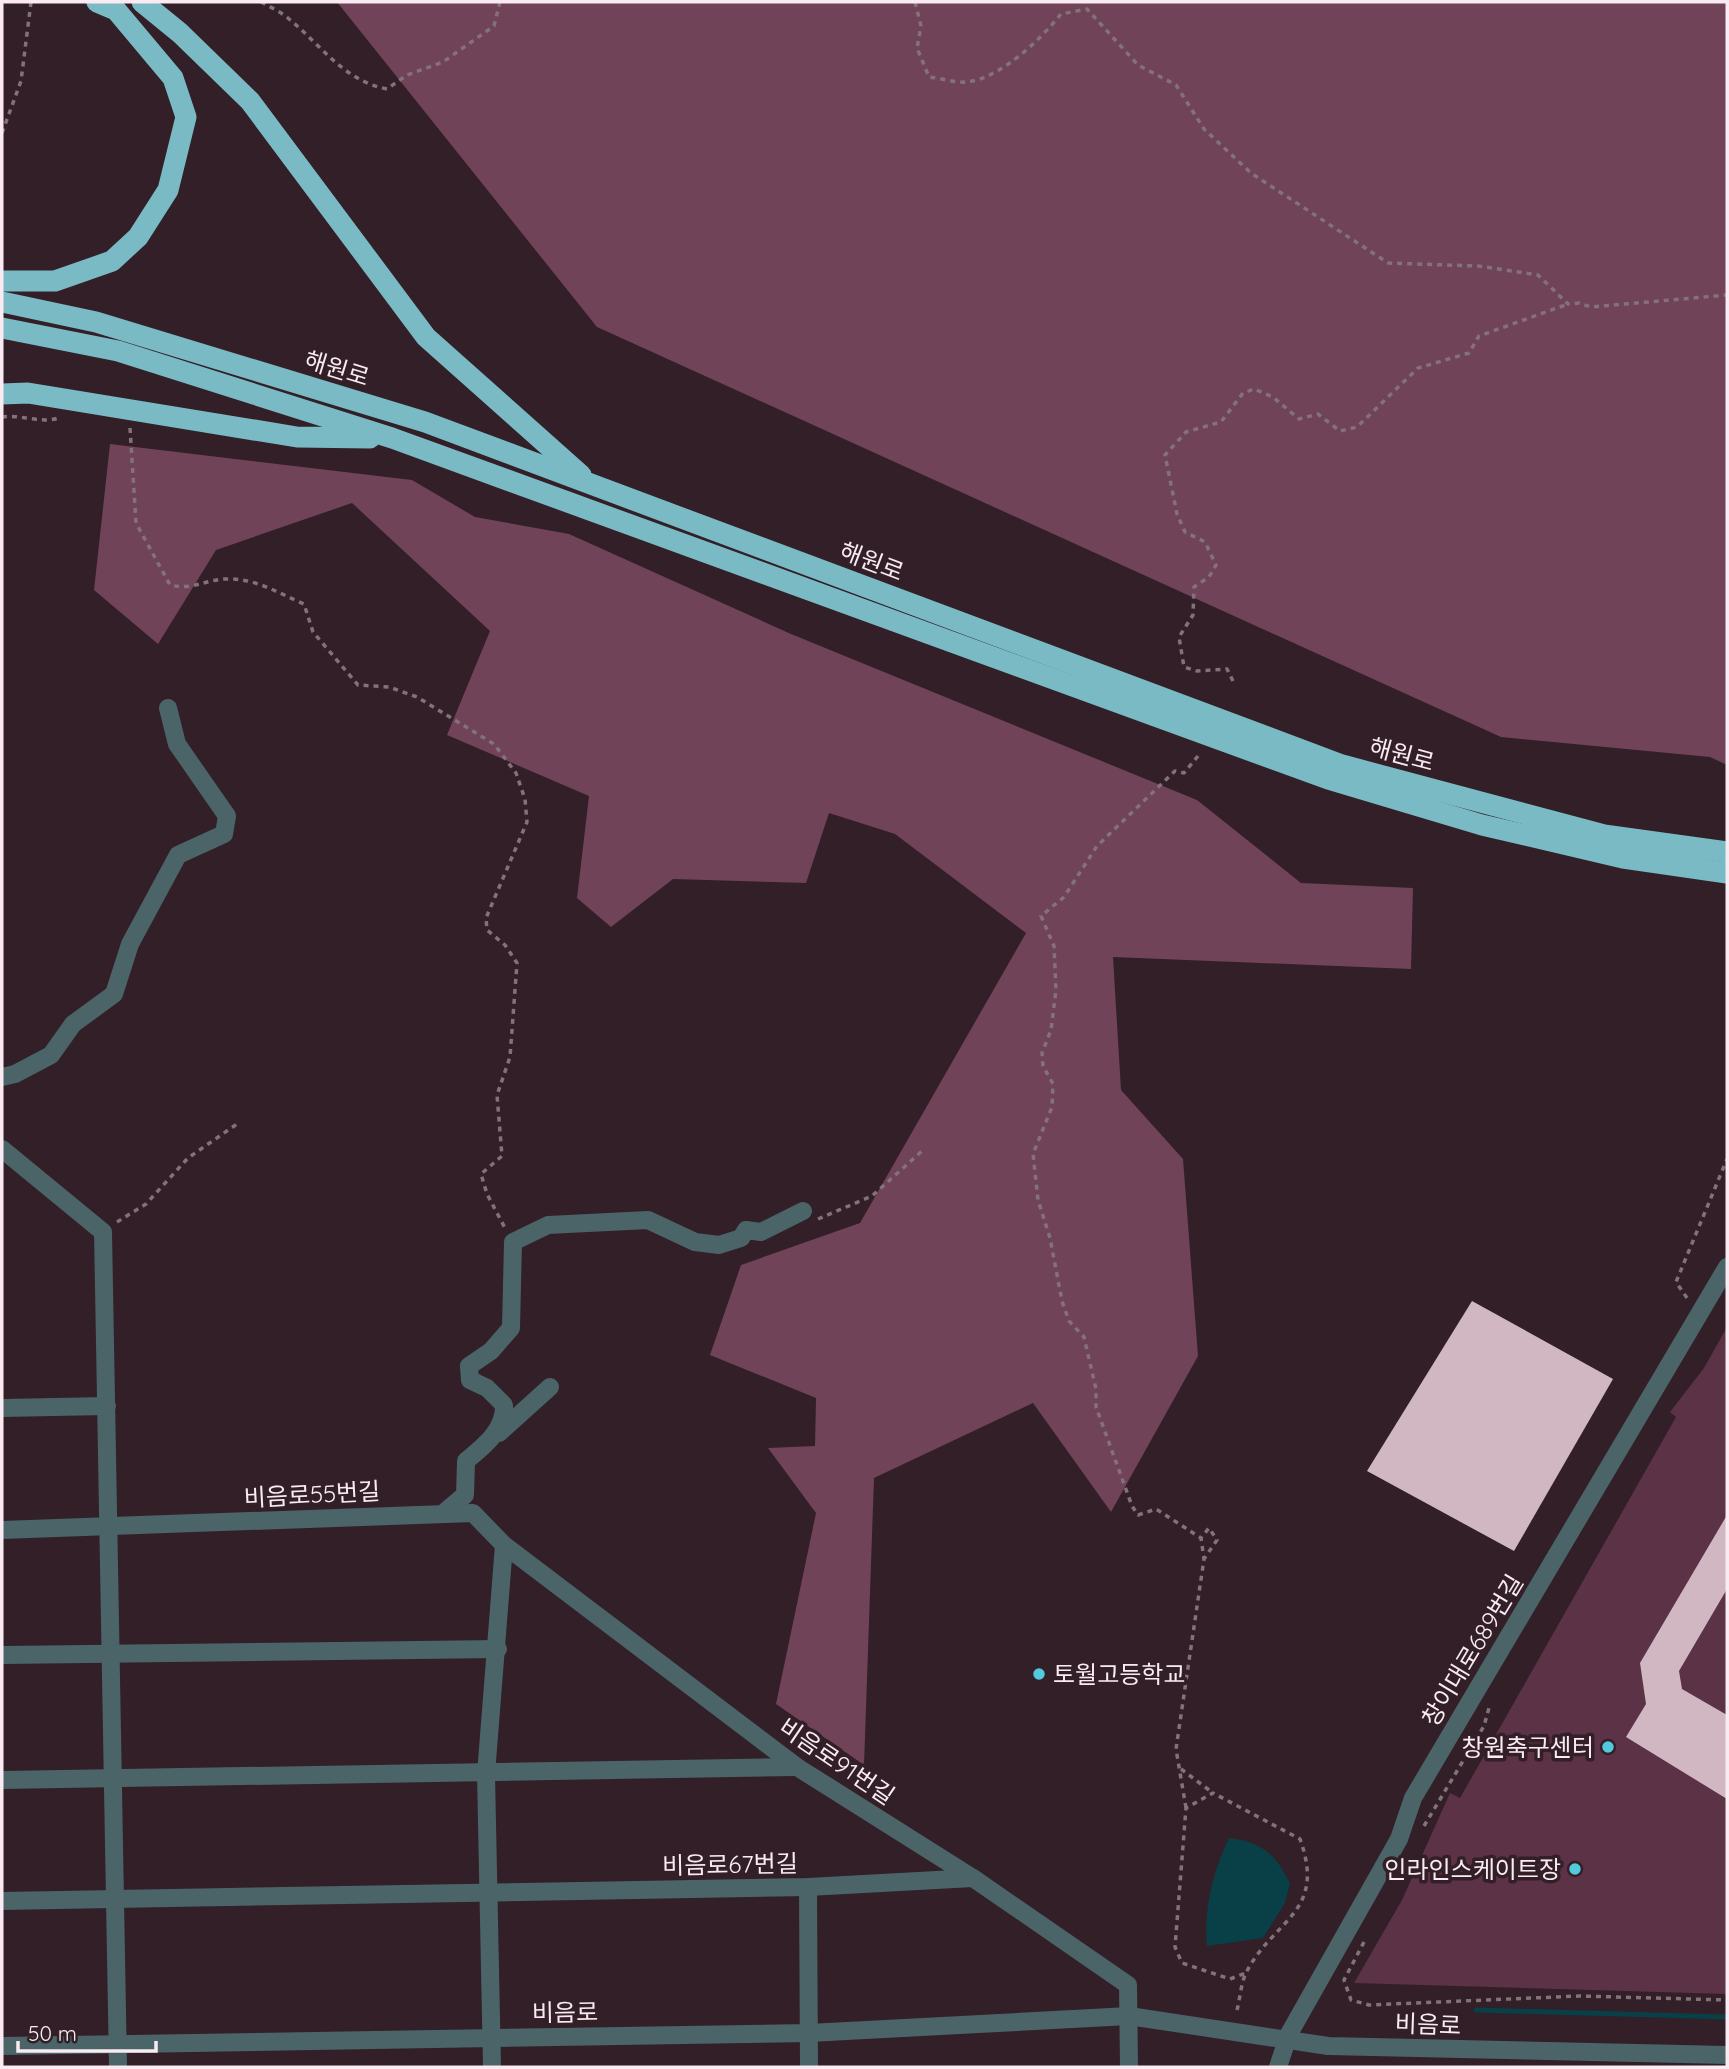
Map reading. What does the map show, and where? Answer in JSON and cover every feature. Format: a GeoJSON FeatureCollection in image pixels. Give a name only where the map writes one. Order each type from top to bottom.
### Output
{"type":"FeatureCollection","features":[{"type":"Feature","properties":{"kind":"highway"},"geometry":{"type":"LineString","coordinates":[[2,281],[55,281],[112,261],[138,237],[168,190],[186,117],[173,78],[116,10],[97,2]]}},
{"type":"Feature","properties":{"kind":"highway"},"geometry":{"type":"LineString","coordinates":[[142,2],[180,33],[250,101],[426,337],[590,484]]}},
{"type":"Feature","properties":{"kind":"highway","name":"해원로"},"geometry":{"type":"LineString","coordinates":[[2,302],[96,322],[425,422],[1342,765],[1604,835],[1727,852]]}},
{"type":"Feature","properties":{"kind":"highway","name":"해원로"},"geometry":{"type":"LineString","coordinates":[[2,328],[118,351],[392,438],[1328,779],[1482,825],[1623,858],[1727,873]]}},
{"type":"Feature","properties":{"kind":"highway"},"geometry":{"type":"LineString","coordinates":[[2,394],[28,393],[297,438],[392,438]]}},
{"type":"Feature","properties":{"kind":"street"},"geometry":{"type":"LineString","coordinates":[[2,1077],[15,1074],[51,1055],[73,1024],[114,994],[130,944],[178,855],[224,834],[227,816],[177,744],[168,708]]}},
{"type":"Feature","properties":{"kind":"street"},"geometry":{"type":"LineString","coordinates":[[2,1149],[103,1232],[118,2067]]}},
{"type":"Feature","properties":{"kind":"street"},"geometry":{"type":"LineString","coordinates":[[488,1442],[505,1417],[504,1405],[487,1388],[470,1380],[469,1366],[491,1351],[511,1328],[513,1242],[548,1225],[648,1220],[695,1242],[719,1245],[741,1238],[746,1230],[761,1232],[806,1216]]}},
{"type":"Feature","properties":{"kind":"street","name":"창이대로689번길"},"geometry":{"type":"LineString","coordinates":[[1278,2067],[1287,2042],[1399,1839],[1413,1798],[1727,1267]]}},
{"type":"Feature","properties":{"kind":"street"},"geometry":{"type":"LineString","coordinates":[[446,1511],[464,1495],[466,1461],[551,1387]]}},
{"type":"Feature","properties":{"kind":"street"},"geometry":{"type":"LineString","coordinates":[[2,1408],[107,1406]]}},
{"type":"Feature","properties":{"kind":"street","name":"비음로55번길"},"geometry":{"type":"LineString","coordinates":[[2,1530],[109,1529],[446,1511],[473,1513],[504,1545]]}},
{"type":"Feature","properties":{"kind":"street"},"geometry":{"type":"LineString","coordinates":[[492,2067],[486,1774],[498,1649],[504,1545]]}},
{"type":"Feature","properties":{"kind":"street","name":"비음로91번길"},"geometry":{"type":"LineString","coordinates":[[504,1545],[797,1767],[973,1878],[1128,1985],[1129,2016]]}},
{"type":"Feature","properties":{"kind":"street"},"geometry":{"type":"LineString","coordinates":[[2,1655],[498,1649]]}},
{"type":"Feature","properties":{"kind":"street"},"geometry":{"type":"LineString","coordinates":[[2,1780],[797,1767]]}},
{"type":"Feature","properties":{"kind":"street","name":"비음로67번길"},"geometry":{"type":"LineString","coordinates":[[488,1891],[808,1887],[973,1878]]}},
{"type":"Feature","properties":{"kind":"street"},"geometry":{"type":"LineString","coordinates":[[808,1887],[809,2067]]}},
{"type":"Feature","properties":{"kind":"street"},"geometry":{"type":"LineString","coordinates":[[2,1901],[488,1891]]}},
{"type":"Feature","properties":{"kind":"street"},"geometry":{"type":"LineString","coordinates":[[1129,2016],[1129,2067]]}},
{"type":"Feature","properties":{"kind":"street","name":"비음로"},"geometry":{"type":"LineString","coordinates":[[2,2046],[809,2033],[1129,2016],[1287,2042],[1424,2049],[1727,2055]]}},
{"type":"Feature","properties":{"kind":"street"},"geometry":{"type":"LineString","coordinates":[[1423,2067],[1424,2049]]}},
{"type":"Feature","properties":{"kind":"path"},"geometry":{"type":"LineString","coordinates":[[2,134],[21,81],[31,2]]}},
{"type":"Feature","properties":{"kind":"path"},"geometry":{"type":"LineString","coordinates":[[261,2],[289,19],[336,65],[368,85],[387,89],[407,75],[443,62],[494,26],[500,2]]}},
{"type":"Feature","properties":{"kind":"path"},"geometry":{"type":"LineString","coordinates":[[915,2],[921,26],[917,48],[929,77],[966,82],[1010,64],[1029,44],[1043,37],[1061,14],[1087,9],[1138,65],[1176,85],[1204,129],[1251,173],[1388,263],[1421,267],[1478,266],[1538,275],[1568,304]]}},
{"type":"Feature","properties":{"kind":"path"},"geometry":{"type":"LineString","coordinates":[[1233,681],[1227,669],[1197,671],[1184,667],[1179,637],[1193,615],[1194,587],[1209,577],[1216,565],[1205,542],[1185,532],[1177,514],[1165,455],[1186,432],[1221,422],[1243,393],[1254,389],[1273,397],[1299,419],[1318,414],[1340,431],[1357,427],[1418,368],[1469,353],[1479,336],[1568,304],[1579,303],[1591,307],[1727,295]]}},
{"type":"Feature","properties":{"kind":"path"},"geometry":{"type":"LineString","coordinates":[[2,417],[18,414],[50,422],[67,415]]}},
{"type":"Feature","properties":{"kind":"path"},"geometry":{"type":"LineString","coordinates":[[120,423],[130,427],[136,523],[170,585],[185,589],[227,578],[252,581],[304,604],[313,632],[358,685],[389,687],[417,697],[494,744],[516,773],[525,799],[527,822],[486,918],[487,930],[505,945],[517,963],[510,1057],[497,1095],[502,1156],[481,1174],[487,1194],[502,1222]]}},
{"type":"Feature","properties":{"kind":"path"},"geometry":{"type":"LineString","coordinates":[[1198,756],[1184,773],[1175,771],[1097,846],[1064,897],[1041,916],[1054,946],[1056,990],[1051,1030],[1041,1053],[1043,1066],[1053,1084],[1052,1107],[1034,1154],[1038,1200],[1050,1238],[1062,1301],[1069,1321],[1084,1337],[1096,1389],[1096,1407],[1132,1506],[1138,1514],[1156,1509],[1167,1514],[1201,1538],[1204,1559],[1176,1749],[1186,1808],[1175,1947],[1182,1964],[1230,1979],[1246,1973]]}},
{"type":"Feature","properties":{"kind":"path"},"geometry":{"type":"LineString","coordinates":[[103,1232],[146,1204],[188,1158],[237,1124]]}},
{"type":"Feature","properties":{"kind":"path"},"geometry":{"type":"LineString","coordinates":[[806,1216],[821,1219],[872,1196],[922,1151]]}},
{"type":"Feature","properties":{"kind":"path"},"geometry":{"type":"LineString","coordinates":[[1687,1298],[1676,1282],[1727,1159]]}},
{"type":"Feature","properties":{"kind":"path"},"geometry":{"type":"LineString","coordinates":[[1201,1538],[1209,1528],[1217,1540],[1204,1559]]}},
{"type":"Feature","properties":{"kind":"path"},"geometry":{"type":"LineString","coordinates":[[1423,1826],[1484,1726],[1491,1700]]}},
{"type":"Feature","properties":{"kind":"path"},"geometry":{"type":"LineString","coordinates":[[1181,1769],[1213,1794],[1300,1839],[1307,1857],[1309,1883],[1296,1910],[1246,1973],[1237,2010]]}},
{"type":"Feature","properties":{"kind":"path"},"geometry":{"type":"LineString","coordinates":[[1186,1808],[1213,1794]]}},
{"type":"Feature","properties":{"kind":"path"},"geometry":{"type":"LineString","coordinates":[[1368,1933],[1344,1980],[1351,2000],[1369,2005],[1579,1996],[1727,2000]]}},
{"type":"Feature","properties":{"kind":"shaded area"},"geometry":{"type":"Polygon","coordinates":[[[337,2],[1727,2],[1727,765],[1710,757],[1501,737],[597,327],[337,2]]]}},
{"type":"Feature","properties":{"kind":"shaded area"},"geometry":{"type":"Polygon","coordinates":[[[110,444],[412,480],[475,517],[569,534],[791,634],[1197,800],[1301,883],[1413,888],[1411,969],[1113,957],[1121,1090],[1183,1159],[1198,1356],[1111,1512],[1033,1403],[874,1478],[864,1765],[776,1704],[816,1513],[768,1448],[815,1446],[816,1398],[710,1355],[741,1265],[860,1223],[1026,933],[895,834],[829,813],[806,883],[673,879],[611,927],[577,898],[589,796],[447,735],[490,631],[352,503],[216,550],[158,644],[94,590],[110,444]]]}},
{"type":"Feature","properties":{"kind":"shaded area","name":"창원축구센터"},"geometry":{"type":"Polygon","coordinates":[[[1727,1327],[1727,1994],[1354,1983],[1402,1900],[1450,1793],[1460,1798],[1676,1417],[1670,1412],[1704,1368],[1727,1327]]]}},
{"type":"Feature","properties":{"kind":"water"},"geometry":{"type":"Polygon","coordinates":[[[1229,1838],[1259,1846],[1267,1851],[1290,1884],[1285,1903],[1263,1938],[1207,1946],[1206,1919],[1210,1891],[1229,1838]]]}},
{"type":"Feature","properties":{"kind":"building"},"geometry":{"type":"Polygon","coordinates":[[[1472,1301],[1613,1379],[1514,1551],[1367,1471],[1472,1301]]]}},
{"type":"Feature","properties":{"kind":"building","name":"창원축구센터"},"geometry":{"type":"Polygon","coordinates":[[[1727,1515],[1727,1589],[1679,1671],[1682,1689],[1727,1715],[1727,1799],[1626,1737],[1646,1704],[1640,1663],[1727,1515]]]}},
{"type":"Feature","properties":{"kind":"waterway"},"geometry":{"type":"LineString","coordinates":[[1476,2010],[1727,2017]]}},
{"type":"Feature","properties":{"kind":"place","name":"토월고등학교"},"geometry":{"type":"Point","coordinates":[1039,1674]}},
{"type":"Feature","properties":{"kind":"place","name":"창원축구센터"},"geometry":{"type":"Point","coordinates":[1608,1747]}},
{"type":"Feature","properties":{"kind":"place","name":"인라인스케이트장"},"geometry":{"type":"Point","coordinates":[1575,1869]}}]}
